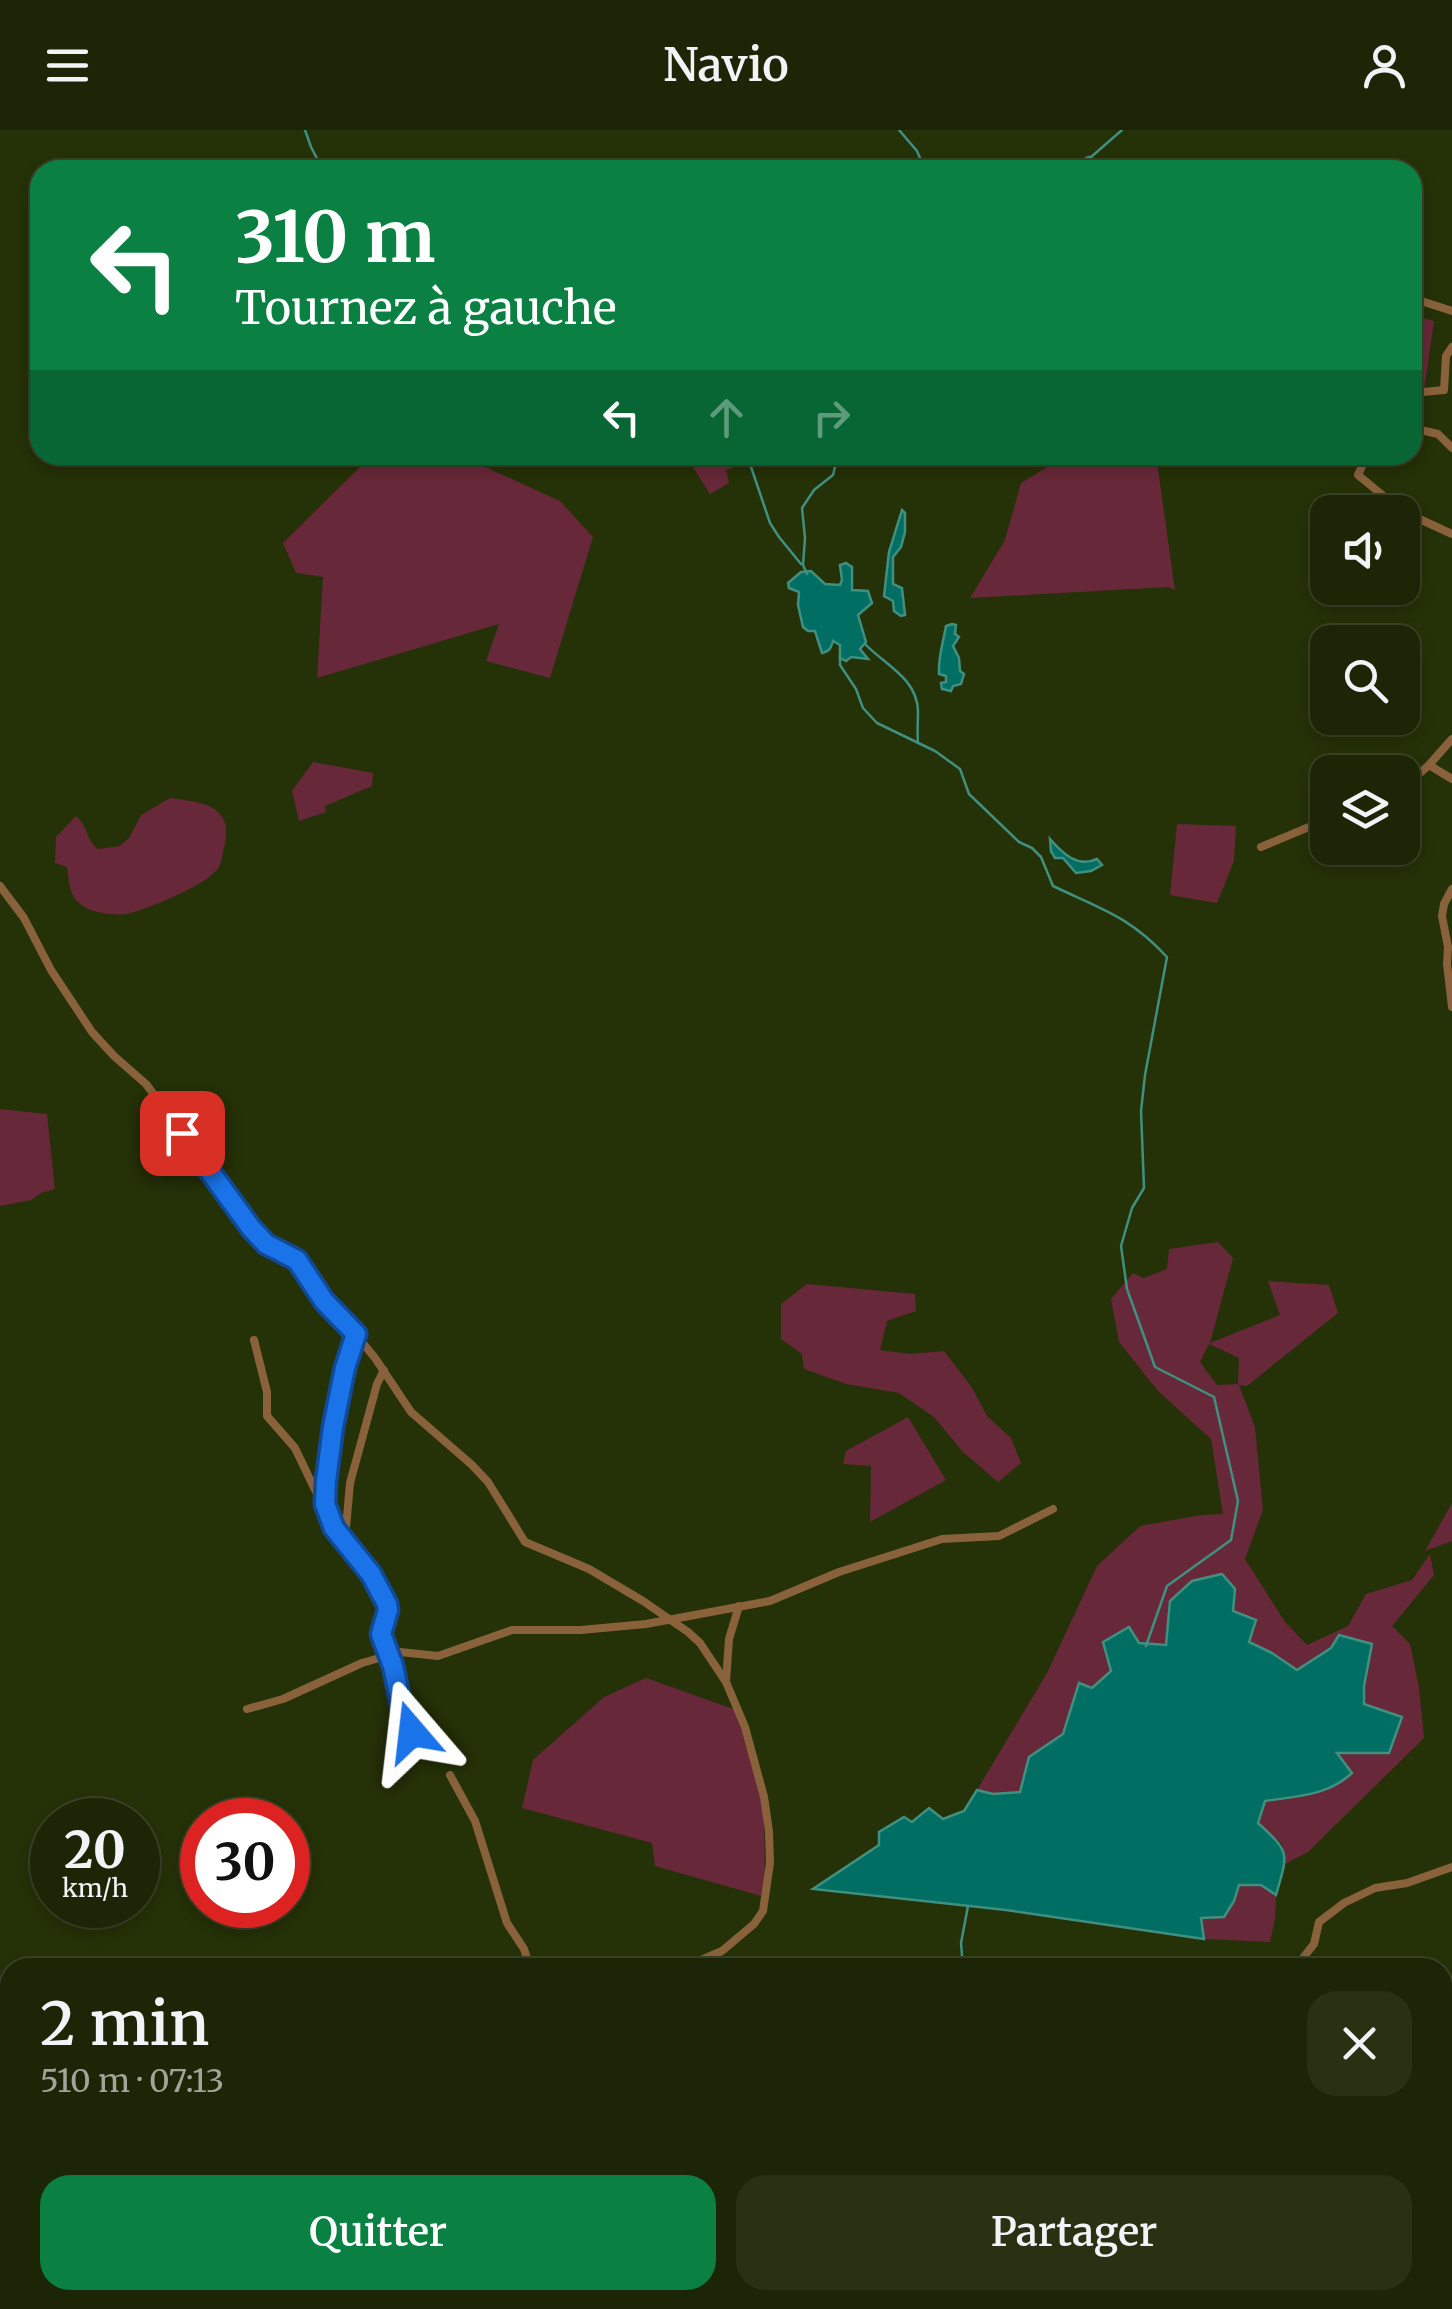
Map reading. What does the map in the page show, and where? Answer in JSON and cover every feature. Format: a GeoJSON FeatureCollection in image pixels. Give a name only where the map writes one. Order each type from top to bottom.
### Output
{"type":"FeatureCollection","features":[{"type":"Feature","properties":{"kind":"street"},"geometry":{"type":"LineString","coordinates":[[1422,301],[1452,311]]}},
{"type":"Feature","properties":{"kind":"street"},"geometry":{"type":"LineString","coordinates":[[1422,392],[1448,391],[1446,356],[1452,347]]}},
{"type":"Feature","properties":{"kind":"street"},"geometry":{"type":"LineString","coordinates":[[1422,430],[1438,434],[1452,448]]}},
{"type":"Feature","properties":{"kind":"street"},"geometry":{"type":"LineString","coordinates":[[1362,465],[1358,475],[1392,503],[1452,534]]}},
{"type":"Feature","properties":{"kind":"street"},"geometry":{"type":"LineString","coordinates":[[1420,773],[1452,739]]}},
{"type":"Feature","properties":{"kind":"street"},"geometry":{"type":"LineString","coordinates":[[1429,765],[1452,779]]}},
{"type":"Feature","properties":{"kind":"street"},"geometry":{"type":"LineString","coordinates":[[1262,847],[1310,827]]}},
{"type":"Feature","properties":{"kind":"street"},"geometry":{"type":"LineString","coordinates":[[0,886],[24,918],[50,970],[92,1032],[146,1084],[251,1228],[266,1244],[297,1260],[324,1301],[384,1370],[410,1412],[488,1482],[525,1542],[590,1569],[671,1620],[700,1643],[726,1682],[746,1727],[764,1797],[770,1847],[765,1896],[754,1924],[722,1951],[706,1958]]}},
{"type":"Feature","properties":{"kind":"street"},"geometry":{"type":"LineString","coordinates":[[1452,889],[1442,916],[1452,1007]]}},
{"type":"Feature","properties":{"kind":"street"},"geometry":{"type":"LineString","coordinates":[[325,1504],[333,1427],[356,1334]]}},
{"type":"Feature","properties":{"kind":"street"},"geometry":{"type":"LineString","coordinates":[[254,1340],[267,1392],[267,1416],[299,1454],[332,1524],[371,1574],[387,1604],[381,1634],[406,1720],[424,1746]]}},
{"type":"Feature","properties":{"kind":"street"},"geometry":{"type":"LineString","coordinates":[[345,1539],[350,1482],[384,1370]]}},
{"type":"Feature","properties":{"kind":"street"},"geometry":{"type":"LineString","coordinates":[[246,1709],[283,1699],[362,1664],[400,1652],[438,1656],[516,1629],[594,1630],[671,1620],[770,1600],[839,1572],[942,1539],[999,1536],[1053,1509]]}},
{"type":"Feature","properties":{"kind":"street"},"geometry":{"type":"LineString","coordinates":[[726,1682],[729,1639],[739,1606]]}},
{"type":"Feature","properties":{"kind":"street"},"geometry":{"type":"LineString","coordinates":[[450,1775],[475,1820],[507,1923],[527,1958]]}},
{"type":"Feature","properties":{"kind":"street"},"geometry":{"type":"LineString","coordinates":[[1303,1958],[1314,1944],[1319,1922],[1344,1903],[1375,1888],[1407,1883],[1452,1867]]}},
{"type":"Feature","properties":{"kind":"shaded area"},"geometry":{"type":"Polygon","coordinates":[[[1422,318],[1434,321],[1422,392],[1422,318]]]}},
{"type":"Feature","properties":{"kind":"shaded area"},"geometry":{"type":"Polygon","coordinates":[[[362,465],[481,465],[560,501],[593,537],[550,678],[486,661],[499,624],[317,678],[323,577],[296,573],[283,543],[362,465]]]}},
{"type":"Feature","properties":{"kind":"shaded area"},"geometry":{"type":"Polygon","coordinates":[[[691,465],[740,465],[726,470],[729,483],[710,494],[691,465]]]}},
{"type":"Feature","properties":{"kind":"shaded area"},"geometry":{"type":"Polygon","coordinates":[[[1051,465],[1157,465],[1175,590],[1168,587],[970,598],[1005,540],[1021,483],[1051,465]]]}},
{"type":"Feature","properties":{"kind":"shaded area"},"geometry":{"type":"Polygon","coordinates":[[[313,762],[373,773],[372,786],[325,806],[326,812],[299,821],[292,791],[313,762]]]}},
{"type":"Feature","properties":{"kind":"shaded area"},"geometry":{"type":"Polygon","coordinates":[[[170,798],[203,804],[219,813],[224,821],[225,844],[213,874],[165,901],[131,913],[104,913],[79,903],[71,891],[67,867],[55,863],[56,837],[76,816],[98,849],[120,846],[141,815],[170,798]]]}},
{"type":"Feature","properties":{"kind":"shaded area"},"geometry":{"type":"Polygon","coordinates":[[[1177,824],[1236,826],[1234,861],[1217,903],[1170,895],[1177,824]]]}},
{"type":"Feature","properties":{"kind":"shaded area"},"geometry":{"type":"Polygon","coordinates":[[[0,1109],[47,1114],[55,1189],[31,1200],[0,1206],[0,1109]]]}},
{"type":"Feature","properties":{"kind":"shaded area"},"geometry":{"type":"Polygon","coordinates":[[[1218,1242],[1233,1258],[1210,1343],[1280,1315],[1268,1281],[1329,1285],[1338,1313],[1247,1386],[1239,1385],[1255,1427],[1263,1510],[1245,1559],[1285,1622],[1307,1645],[1348,1626],[1366,1594],[1412,1580],[1430,1554],[1434,1575],[1392,1626],[1410,1644],[1424,1738],[1308,1852],[1285,1864],[1282,1844],[1258,1823],[1266,1800],[1301,1796],[1335,1752],[1364,1704],[1364,1687],[1331,1648],[1297,1670],[1248,1642],[1253,1630],[1166,1645],[1139,1643],[1092,1689],[1079,1683],[1063,1734],[1029,1757],[1020,1792],[993,1794],[977,1790],[1047,1673],[1097,1566],[1140,1526],[1223,1514],[1211,1439],[1158,1391],[1119,1342],[1111,1299],[1133,1273],[1144,1278],[1167,1269],[1169,1249],[1218,1242]],[[1209,1344],[1200,1362],[1217,1385],[1238,1384],[1239,1358],[1209,1344]]]}},
{"type":"Feature","properties":{"kind":"shaded area"},"geometry":{"type":"Polygon","coordinates":[[[807,1284],[915,1294],[916,1311],[887,1321],[880,1350],[910,1354],[944,1351],[971,1386],[987,1416],[1011,1438],[1021,1463],[998,1482],[963,1452],[934,1417],[899,1393],[846,1384],[804,1369],[802,1354],[781,1339],[781,1304],[807,1284]]]}},
{"type":"Feature","properties":{"kind":"shaded area"},"geometry":{"type":"Polygon","coordinates":[[[908,1417],[946,1480],[870,1522],[871,1466],[843,1464],[846,1451],[908,1417]]]}},
{"type":"Feature","properties":{"kind":"shaded area"},"geometry":{"type":"Polygon","coordinates":[[[1452,1503],[1452,1541],[1425,1551],[1452,1503]]]}},
{"type":"Feature","properties":{"kind":"shaded area"},"geometry":{"type":"Polygon","coordinates":[[[646,1678],[739,1711],[764,1797],[765,1897],[655,1866],[652,1843],[522,1808],[533,1760],[604,1697],[646,1678]]]}},
{"type":"Feature","properties":{"kind":"shaded area"},"geometry":{"type":"Polygon","coordinates":[[[1239,1884],[1261,1885],[1276,1895],[1270,1942],[1204,1939],[1200,1918],[1224,1917],[1239,1884]]]}},
{"type":"Feature","properties":{"kind":"water"},"geometry":{"type":"Polygon","coordinates":[[[902,510],[905,532],[893,557],[893,584],[902,588],[905,615],[901,616],[894,611],[893,601],[884,596],[889,552],[902,510]]]}},
{"type":"Feature","properties":{"kind":"water"},"geometry":{"type":"Polygon","coordinates":[[[840,565],[852,567],[852,590],[868,591],[872,603],[858,615],[866,642],[860,649],[868,659],[840,658],[840,645],[833,641],[830,649],[822,653],[815,631],[803,627],[799,592],[789,588],[788,583],[801,572],[811,571],[825,584],[840,585],[840,565]]]}},
{"type":"Feature","properties":{"kind":"water"},"geometry":{"type":"Polygon","coordinates":[[[956,625],[955,634],[959,637],[953,646],[964,674],[961,684],[951,691],[942,689],[946,676],[939,674],[939,668],[946,626],[956,625]]]}},
{"type":"Feature","properties":{"kind":"water"},"geometry":{"type":"Polygon","coordinates":[[[1050,839],[1071,858],[1083,862],[1097,859],[1102,865],[1076,873],[1063,858],[1055,858],[1050,839]]]}},
{"type":"Feature","properties":{"kind":"water"},"geometry":{"type":"Polygon","coordinates":[[[1222,1574],[1235,1589],[1233,1611],[1256,1620],[1249,1642],[1297,1670],[1331,1648],[1339,1635],[1372,1644],[1364,1704],[1402,1717],[1389,1753],[1337,1753],[1352,1773],[1342,1781],[1312,1794],[1265,1801],[1258,1823],[1284,1855],[1276,1895],[1261,1885],[1239,1885],[1224,1917],[1201,1918],[1204,1939],[1006,1910],[813,1889],[879,1845],[879,1832],[904,1817],[912,1822],[929,1808],[943,1819],[964,1811],[977,1790],[993,1794],[1020,1792],[1029,1757],[1063,1734],[1079,1683],[1092,1688],[1111,1671],[1103,1642],[1129,1627],[1139,1643],[1166,1645],[1170,1601],[1192,1581],[1222,1574]]]}},
{"type":"Feature","properties":{"kind":"waterway"},"geometry":{"type":"LineString","coordinates":[[305,130],[318,160]]}},
{"type":"Feature","properties":{"kind":"waterway"},"geometry":{"type":"LineString","coordinates":[[899,130],[921,160]]}},
{"type":"Feature","properties":{"kind":"waterway"},"geometry":{"type":"LineString","coordinates":[[1083,160],[1122,130]]}},
{"type":"Feature","properties":{"kind":"waterway"},"geometry":{"type":"LineString","coordinates":[[750,465],[770,523],[801,564]]}},
{"type":"Feature","properties":{"kind":"waterway"},"geometry":{"type":"LineString","coordinates":[[807,574],[803,565],[802,508],[814,490],[833,475],[836,465]]}},
{"type":"Feature","properties":{"kind":"waterway"},"geometry":{"type":"LineString","coordinates":[[865,644],[899,673],[912,690],[918,711],[918,743]]}},
{"type":"Feature","properties":{"kind":"waterway"},"geometry":{"type":"LineString","coordinates":[[840,655],[840,665],[863,708],[877,723],[935,751],[960,769],[969,794],[1019,842],[1041,857],[1053,886],[1127,923],[1167,957],[1141,1111],[1144,1188],[1132,1208],[1121,1246],[1127,1289],[1155,1367],[1214,1397],[1238,1501],[1231,1540],[1167,1586],[1146,1646]]}},
{"type":"Feature","properties":{"kind":"waterway"},"geometry":{"type":"LineString","coordinates":[[962,1958],[968,1906]]}},
{"type":"Feature","properties":{"kind":"route"},"geometry":{"type":"LineString","coordinates":[[182,1133],[251,1228],[266,1244],[297,1260],[324,1301],[356,1334],[333,1427],[325,1504],[334,1528],[371,1574],[387,1604],[381,1634],[412,1732]]}}]}
